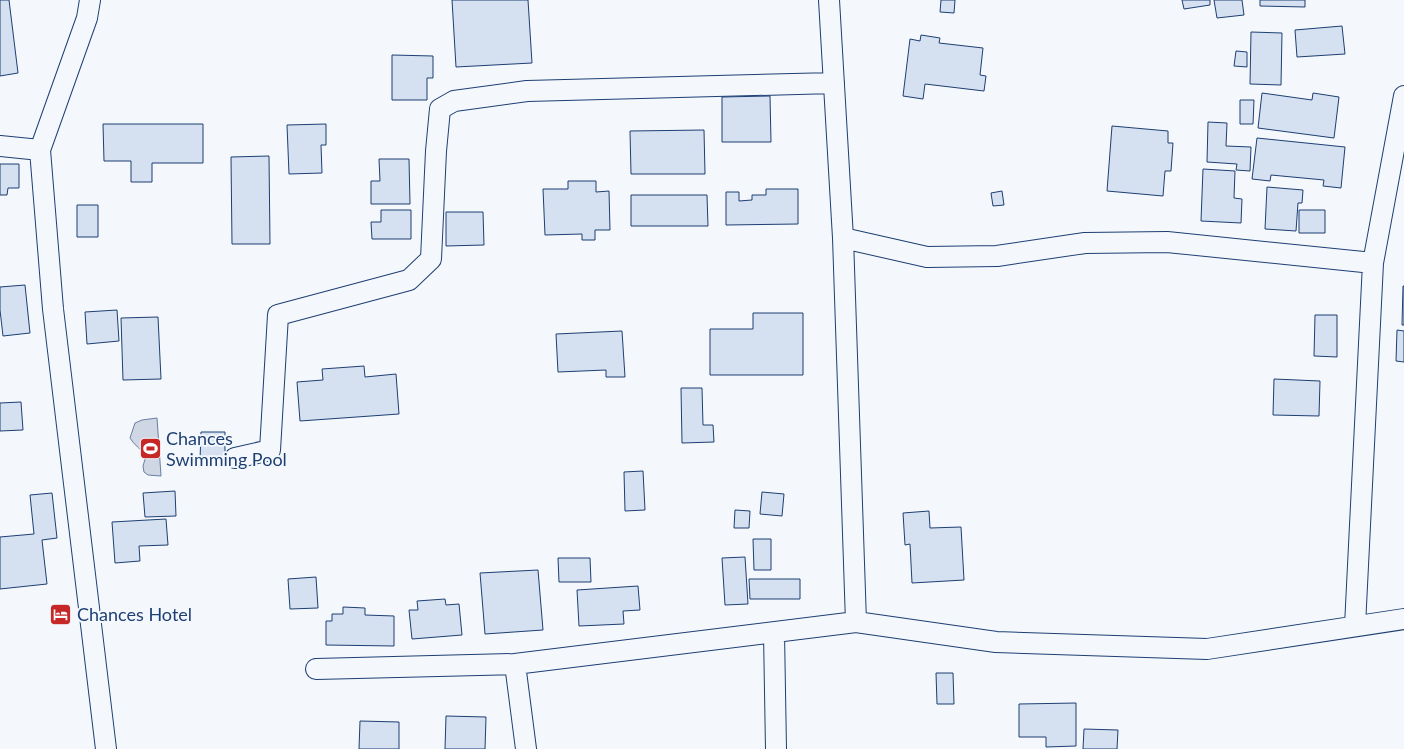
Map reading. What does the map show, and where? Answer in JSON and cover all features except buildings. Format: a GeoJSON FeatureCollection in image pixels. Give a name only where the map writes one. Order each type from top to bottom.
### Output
{"type":"FeatureCollection","features":[{"type":"Feature","properties":{"kind":"street"},"geometry":{"type":"LineString","coordinates":[[90,0],[87,18],[40,150],[53,309],[106,749]]}},
{"type":"Feature","properties":{"kind":"street"},"geometry":{"type":"LineString","coordinates":[[830,0],[843,238],[856,622]]}},
{"type":"Feature","properties":{"kind":"street"},"geometry":{"type":"LineString","coordinates":[[234,458],[270,450],[278,315],[409,280],[431,259],[440,109],[454,101],[527,91],[834,83]]}},
{"type":"Feature","properties":{"kind":"street"},"geometry":{"type":"LineString","coordinates":[[1355,626],[1373,263],[1404,96]]}},
{"type":"Feature","properties":{"kind":"street"},"geometry":{"type":"LineString","coordinates":[[0,146],[40,150]]}},
{"type":"Feature","properties":{"kind":"street"},"geometry":{"type":"LineString","coordinates":[[843,238],[927,257],[997,256],[1086,243],[1167,242],[1373,263]]}},
{"type":"Feature","properties":{"kind":"street"},"geometry":{"type":"LineString","coordinates":[[316,669],[515,664],[856,622],[996,642],[1207,649],[1404,619]]}},
{"type":"Feature","properties":{"kind":"street"},"geometry":{"type":"LineString","coordinates":[[774,633],[776,749]]}},
{"type":"Feature","properties":{"kind":"street"},"geometry":{"type":"LineString","coordinates":[[515,664],[526,749]]}},
{"type":"Feature","properties":{"kind":"shaded area","name":"Chances Swimming Pool"},"geometry":{"type":"Polygon","coordinates":[[[157,418],[161,476],[148,475],[144,472],[143,466],[146,456],[130,438],[135,423],[157,418]]]}},
{"type":"Feature","properties":{"kind":"place","name":"Chances Swimming Pool"},"geometry":{"type":"Point","coordinates":[150,448]}},
{"type":"Feature","properties":{"kind":"place","name":"Chances Hotel"},"geometry":{"type":"Point","coordinates":[61,614]}}]}
